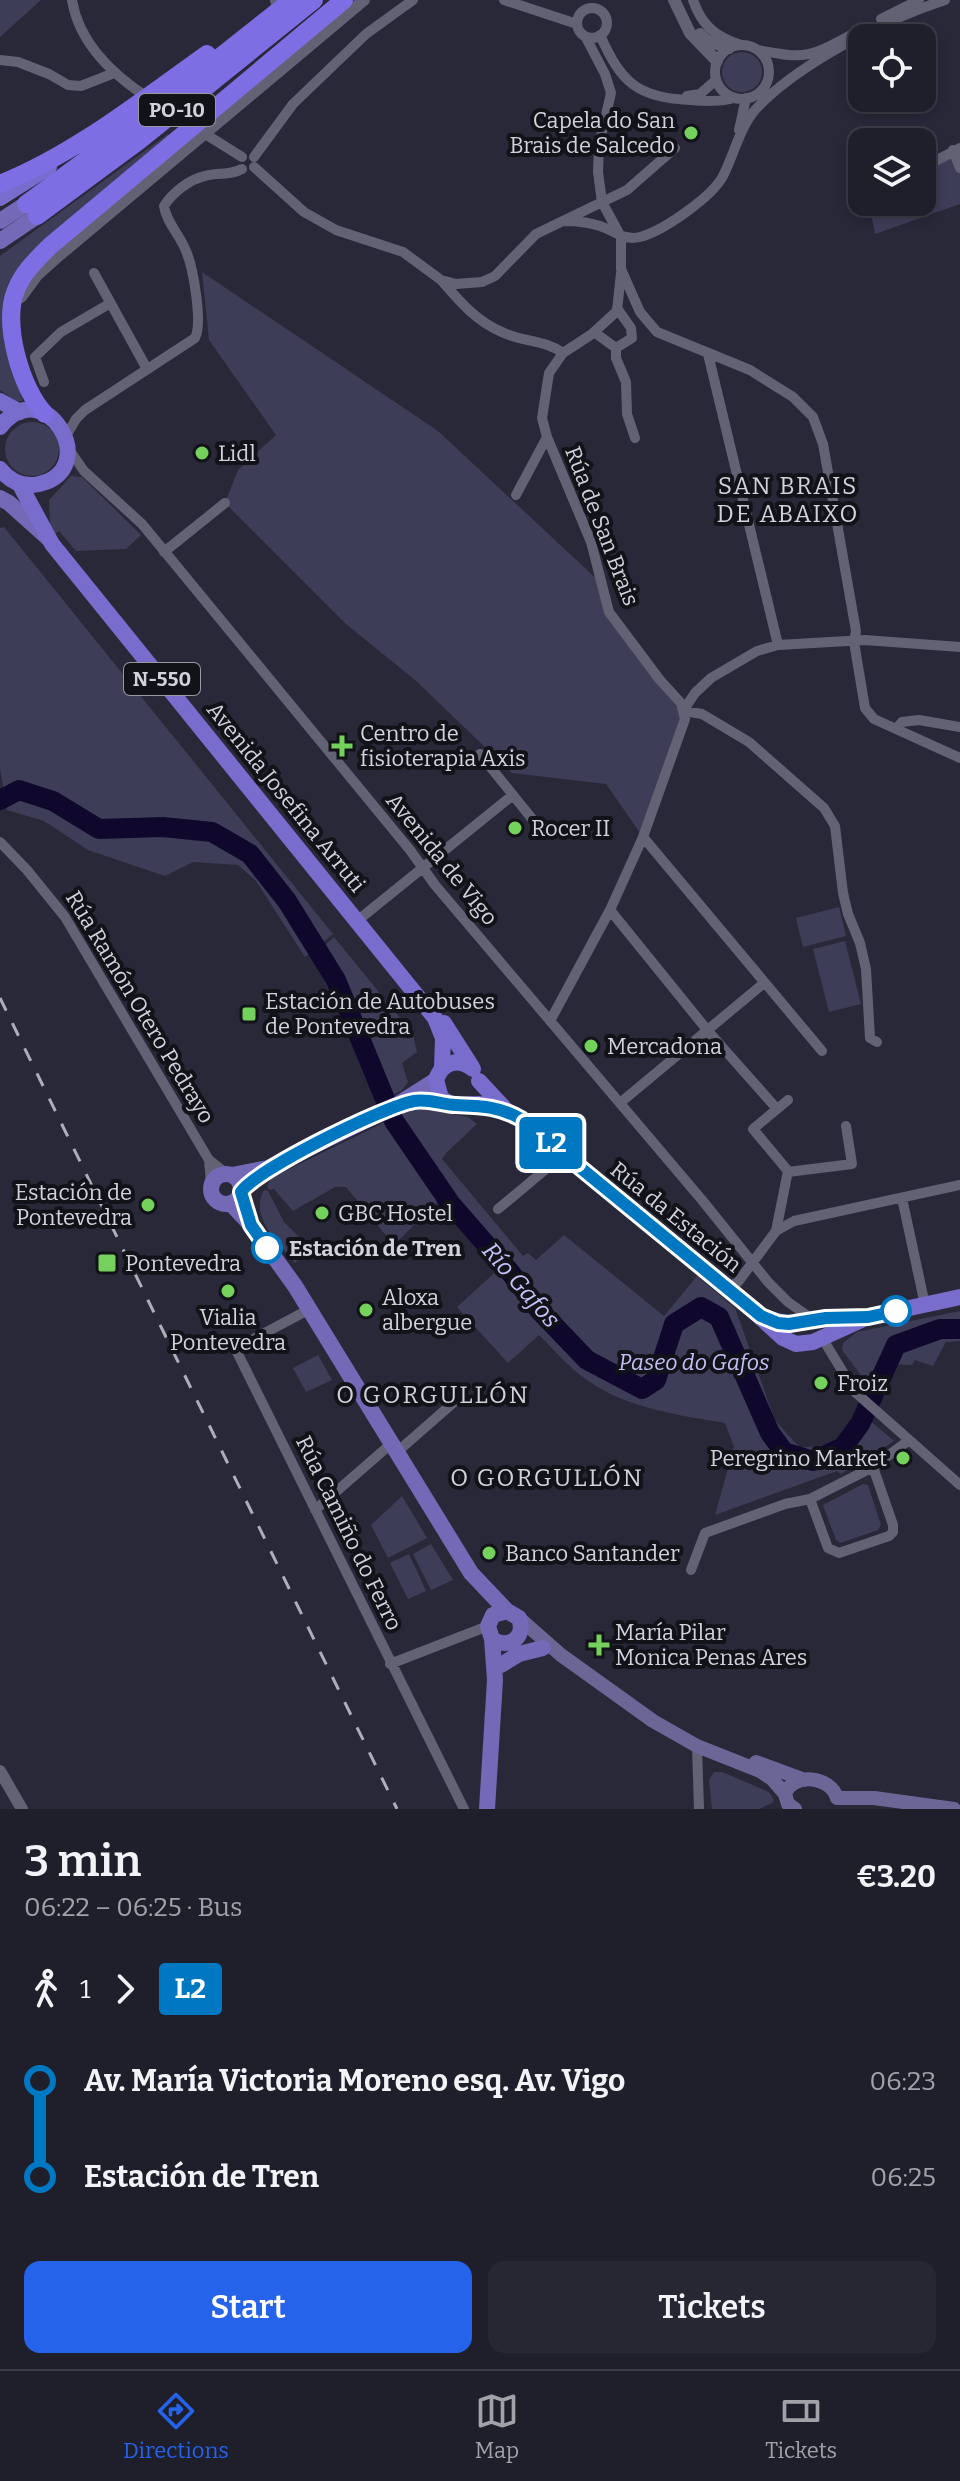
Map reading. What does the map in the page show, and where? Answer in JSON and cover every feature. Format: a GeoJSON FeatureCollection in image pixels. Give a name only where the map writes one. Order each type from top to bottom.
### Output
{"type":"FeatureCollection","features":[{"type":"Feature","properties":{"kind":"highway"},"geometry":{"type":"LineString","coordinates":[[0,184],[84,139],[277,0]]}},
{"type":"Feature","properties":{"kind":"highway","name":"PO-10"},"geometry":{"type":"LineString","coordinates":[[31,210],[292,0]]}},
{"type":"Feature","properties":{"kind":"highway","name":"PO-10"},"geometry":{"type":"LineString","coordinates":[[31,210],[140,140],[314,0]]}},
{"type":"Feature","properties":{"kind":"highway"},"geometry":{"type":"LineString","coordinates":[[41,521],[41,501],[48,481],[62,467],[67,442],[34,401],[24,376],[12,327],[12,305],[17,287],[41,255],[344,0]]}},
{"type":"Feature","properties":{"kind":"highway"},"geometry":{"type":"LineString","coordinates":[[0,198],[31,180],[84,139]]}},
{"type":"Feature","properties":{"kind":"highway"},"geometry":{"type":"LineString","coordinates":[[0,401],[20,412]]}},
{"type":"Feature","properties":{"kind":"highway"},"geometry":{"type":"LineString","coordinates":[[0,427],[20,412],[37,411],[49,416]]}},
{"type":"Feature","properties":{"kind":"highway","name":"N-550"},"geometry":{"type":"LineString","coordinates":[[6,476],[29,485],[48,481]]}},
{"type":"Feature","properties":{"kind":"highway","name":"Avenida Josefina Arruti"},"geometry":{"type":"LineString","coordinates":[[6,476],[41,521],[48,538],[435,1018],[443,1038],[439,1074]]}},
{"type":"Feature","properties":{"kind":"highway","name":"Rúa da Estación"},"geometry":{"type":"LineString","coordinates":[[435,1018],[450,1030],[476,1075],[506,1110],[733,1287],[789,1341],[805,1344],[828,1340]]}},
{"type":"Feature","properties":{"kind":"highway"},"geometry":{"type":"LineString","coordinates":[[455,1062],[468,1065],[476,1075],[476,1095],[464,1104],[446,1102],[437,1093],[439,1074],[455,1062]]}},
{"type":"Feature","properties":{"kind":"highway","name":"Rúa da Estación"},"geometry":{"type":"LineString","coordinates":[[464,1104],[506,1110]]}},
{"type":"Feature","properties":{"kind":"highway"},"geometry":{"type":"LineString","coordinates":[[761,1316],[778,1323],[868,1317],[960,1297]]}},
{"type":"Feature","properties":{"kind":"highway"},"geometry":{"type":"LineString","coordinates":[[828,1340],[868,1317]]}},
{"type":"Feature","properties":{"kind":"main road","name":"PO-10"},"geometry":{"type":"LineString","coordinates":[[0,221],[31,210]]}},
{"type":"Feature","properties":{"kind":"main road","name":"PO-10"},"geometry":{"type":"LineString","coordinates":[[0,241],[31,210]]}},
{"type":"Feature","properties":{"kind":"main road"},"geometry":{"type":"LineString","coordinates":[[0,498],[48,538]]}},
{"type":"Feature","properties":{"kind":"main road"},"geometry":{"type":"LineString","coordinates":[[268,1168],[218,1176],[211,1183],[210,1192],[214,1200],[221,1204],[238,1195],[268,1168],[395,1106],[439,1074]]}},
{"type":"Feature","properties":{"kind":"main road"},"geometry":{"type":"LineString","coordinates":[[395,1106],[423,1100],[446,1102]]}},
{"type":"Feature","properties":{"kind":"main road"},"geometry":{"type":"LineString","coordinates":[[230,1174],[239,1182],[238,1195],[251,1225],[310,1309],[480,1585],[561,1655],[653,1721],[697,1746],[772,1779],[786,1803]]}},
{"type":"Feature","properties":{"kind":"main road"},"geometry":{"type":"LineString","coordinates":[[480,1585],[498,1672],[487,1809]]}},
{"type":"Feature","properties":{"kind":"main road"},"geometry":{"type":"LineString","coordinates":[[490,1628],[497,1612],[513,1614],[522,1627],[498,1672]]}},
{"type":"Feature","properties":{"kind":"main road"},"geometry":{"type":"LineString","coordinates":[[490,1628],[501,1644],[514,1642],[561,1655]]}},
{"type":"Feature","properties":{"kind":"main road"},"geometry":{"type":"LineString","coordinates":[[498,1672],[519,1654],[543,1648]]}},
{"type":"Feature","properties":{"kind":"main road"},"geometry":{"type":"LineString","coordinates":[[721,1756],[737,1755],[805,1780],[839,1802],[874,1798],[954,1809]]}},
{"type":"Feature","properties":{"kind":"main road"},"geometry":{"type":"LineString","coordinates":[[786,1803],[790,1784],[805,1780]]}},
{"type":"Feature","properties":{"kind":"street"},"geometry":{"type":"LineString","coordinates":[[72,0],[81,28],[118,77],[237,154],[246,154],[304,212],[336,230],[403,252],[441,280],[472,315],[505,334],[551,345],[563,353],[594,332],[617,308],[621,237],[602,202],[598,172],[599,145],[611,93],[605,74],[577,24],[504,0]]}},
{"type":"Feature","properties":{"kind":"street"},"geometry":{"type":"LineString","coordinates":[[12,327],[22,294],[37,275],[364,0]]}},
{"type":"Feature","properties":{"kind":"street"},"geometry":{"type":"LineString","coordinates":[[49,416],[73,416],[85,410],[195,338],[199,331],[187,252],[165,214],[164,206],[169,198],[193,180],[204,176],[233,174],[242,169],[247,171],[293,104],[366,34],[413,0]]}},
{"type":"Feature","properties":{"kind":"street"},"geometry":{"type":"LineString","coordinates":[[674,0],[690,33],[717,61]]}},
{"type":"Feature","properties":{"kind":"street"},"geometry":{"type":"LineString","coordinates":[[682,0],[698,32],[706,40],[729,48],[743,45]]}},
{"type":"Feature","properties":{"kind":"street"},"geometry":{"type":"LineString","coordinates":[[693,0],[706,26],[717,36],[757,50],[794,57],[819,52],[919,0]]}},
{"type":"Feature","properties":{"kind":"street"},"geometry":{"type":"LineString","coordinates":[[600,35],[614,65],[640,90],[657,95],[723,101],[762,89],[900,17],[945,0]]}},
{"type":"Feature","properties":{"kind":"street"},"geometry":{"type":"LineString","coordinates":[[577,24],[582,11],[591,4],[606,18],[606,28],[600,35],[585,36]]}},
{"type":"Feature","properties":{"kind":"street"},"geometry":{"type":"LineString","coordinates":[[729,48],[717,61],[716,80],[727,94],[740,98]]}},
{"type":"Feature","properties":{"kind":"street"},"geometry":{"type":"LineString","coordinates":[[757,50],[763,56],[769,73],[762,89]]}},
{"type":"Feature","properties":{"kind":"street"},"geometry":{"type":"LineString","coordinates":[[562,221],[583,221],[621,237],[636,239],[649,235],[703,199],[722,179],[736,143],[757,108],[822,58]]}},
{"type":"Feature","properties":{"kind":"street"},"geometry":{"type":"LineString","coordinates":[[0,60],[29,66],[68,85],[81,86],[118,77]]}},
{"type":"Feature","properties":{"kind":"street"},"geometry":{"type":"LineString","coordinates":[[657,95],[700,94],[716,80]]}},
{"type":"Feature","properties":{"kind":"street"},"geometry":{"type":"LineString","coordinates":[[736,143],[740,98]]}},
{"type":"Feature","properties":{"kind":"street"},"geometry":{"type":"LineString","coordinates":[[441,280],[456,284],[482,282],[495,276],[536,234],[627,190],[675,148]]}},
{"type":"Feature","properties":{"kind":"street"},"geometry":{"type":"LineString","coordinates":[[936,160],[956,149],[960,168]]}},
{"type":"Feature","properties":{"kind":"street"},"geometry":{"type":"LineString","coordinates":[[237,154],[242,169]]}},
{"type":"Feature","properties":{"kind":"street"},"geometry":{"type":"LineString","coordinates":[[621,269],[640,312],[657,332],[750,370],[793,397],[813,417],[823,444],[856,631],[854,642],[865,708],[874,719],[960,758]]}},
{"type":"Feature","properties":{"kind":"street"},"geometry":{"type":"LineString","coordinates":[[94,273],[147,369]]}},
{"type":"Feature","properties":{"kind":"street"},"geometry":{"type":"LineString","coordinates":[[44,382],[35,357],[61,332],[109,304]]}},
{"type":"Feature","properties":{"kind":"street"},"geometry":{"type":"LineString","coordinates":[[616,348],[632,338],[631,328],[617,308]]}},
{"type":"Feature","properties":{"kind":"street"},"geometry":{"type":"LineString","coordinates":[[594,332],[616,348]]}},
{"type":"Feature","properties":{"kind":"street"},"geometry":{"type":"LineString","coordinates":[[616,348],[616,358],[626,382],[627,414],[635,438]]}},
{"type":"Feature","properties":{"kind":"street","name":"Rúa de San Brais"},"geometry":{"type":"LineString","coordinates":[[563,353],[549,373],[542,418],[547,437],[591,542],[609,612],[681,703],[683,711]]}},
{"type":"Feature","properties":{"kind":"street"},"geometry":{"type":"LineString","coordinates":[[708,354],[778,645]]}},
{"type":"Feature","properties":{"kind":"street"},"geometry":{"type":"LineString","coordinates":[[713,374],[730,362]]}},
{"type":"Feature","properties":{"kind":"street"},"geometry":{"type":"LineString","coordinates":[[67,442],[76,419],[85,410]]}},
{"type":"Feature","properties":{"kind":"street"},"geometry":{"type":"LineString","coordinates":[[516,495],[547,437]]}},
{"type":"Feature","properties":{"kind":"street","name":"Avenida de Vigo"},"geometry":{"type":"LineString","coordinates":[[67,442],[84,471],[128,510],[164,552],[752,1264],[788,1302],[814,1320]]}},
{"type":"Feature","properties":{"kind":"street"},"geometry":{"type":"LineString","coordinates":[[164,552],[225,503]]}},
{"type":"Feature","properties":{"kind":"street"},"geometry":{"type":"LineString","coordinates":[[550,1021],[610,910],[643,837],[685,719],[683,711],[695,693],[711,678],[757,651],[778,645],[865,640],[960,647]]}},
{"type":"Feature","properties":{"kind":"street"},"geometry":{"type":"LineString","coordinates":[[683,711],[702,714],[749,742],[824,808],[835,826],[843,893],[866,969],[870,1038],[877,1042]]}},
{"type":"Feature","properties":{"kind":"street"},"geometry":{"type":"LineString","coordinates":[[896,729],[902,722],[919,720],[960,727]]}},
{"type":"Feature","properties":{"kind":"street"},"geometry":{"type":"LineString","coordinates":[[480,754],[537,825]]}},
{"type":"Feature","properties":{"kind":"street"},"geometry":{"type":"LineString","coordinates":[[357,921],[513,795]]}},
{"type":"Feature","properties":{"kind":"street"},"geometry":{"type":"LineString","coordinates":[[643,837],[822,1051]]}},
{"type":"Feature","properties":{"kind":"street","name":"Rúa Ramón Otero Pedrayo"},"geometry":{"type":"LineString","coordinates":[[0,842],[65,917],[209,1160],[230,1174]]}},
{"type":"Feature","properties":{"kind":"street"},"geometry":{"type":"LineString","coordinates":[[610,910],[708,1031],[777,1109]]}},
{"type":"Feature","properties":{"kind":"street"},"geometry":{"type":"LineString","coordinates":[[620,1103],[764,983]]}},
{"type":"Feature","properties":{"kind":"street"},"geometry":{"type":"LineString","coordinates":[[788,1100],[753,1129],[788,1172]]}},
{"type":"Feature","properties":{"kind":"street"},"geometry":{"type":"LineString","coordinates":[[788,1172],[852,1164],[846,1126]]}},
{"type":"Feature","properties":{"kind":"street"},"geometry":{"type":"LineString","coordinates":[[498,1209],[564,1154]]}},
{"type":"Feature","properties":{"kind":"street","name":"Rúa Ramón Otero Pedrayo"},"geometry":{"type":"LineString","coordinates":[[209,1160],[211,1183]]}},
{"type":"Feature","properties":{"kind":"street"},"geometry":{"type":"LineString","coordinates":[[733,1287],[776,1231],[788,1172]]}},
{"type":"Feature","properties":{"kind":"street"},"geometry":{"type":"LineString","coordinates":[[776,1231],[794,1221],[960,1185]]}},
{"type":"Feature","properties":{"kind":"street"},"geometry":{"type":"LineString","coordinates":[[902,1198],[925,1305]]}},
{"type":"Feature","properties":{"kind":"street","name":"Rúa Camiño do Ferro"},"geometry":{"type":"LineString","coordinates":[[310,1309],[240,1346],[237,1352],[464,1809]]}},
{"type":"Feature","properties":{"kind":"street"},"geometry":{"type":"LineString","coordinates":[[814,1320],[828,1340],[850,1387],[960,1485]]}},
{"type":"Feature","properties":{"kind":"street"},"geometry":{"type":"LineString","coordinates":[[315,1510],[453,1403]]}},
{"type":"Feature","properties":{"kind":"street"},"geometry":{"type":"LineString","coordinates":[[691,1570],[705,1533],[785,1504],[810,1499],[873,1467],[908,1441]]}},
{"type":"Feature","properties":{"kind":"street"},"geometry":{"type":"LineString","coordinates":[[810,1499],[828,1548],[833,1552],[839,1553],[889,1536],[893,1525],[873,1467]]}},
{"type":"Feature","properties":{"kind":"street"},"geometry":{"type":"LineString","coordinates":[[390,1664],[490,1628]]}},
{"type":"Feature","properties":{"kind":"street"},"geometry":{"type":"LineString","coordinates":[[697,1746],[699,1809]]}},
{"type":"Feature","properties":{"kind":"street"},"geometry":{"type":"LineString","coordinates":[[0,1771],[22,1809]]}},
{"type":"Feature","properties":{"kind":"green space"},"geometry":{"type":"Polygon","coordinates":[[[0,0],[41,0],[0,37],[0,0]]]}},
{"type":"Feature","properties":{"kind":"green space"},"geometry":{"type":"Polygon","coordinates":[[[742,52],[756,58],[762,72],[756,86],[742,92],[728,86],[722,72],[728,58],[742,52]]]}},
{"type":"Feature","properties":{"kind":"green space"},"geometry":{"type":"Polygon","coordinates":[[[168,134],[30,255],[6,346],[23,401],[16,401],[0,390],[0,256],[168,134]]]}},
{"type":"Feature","properties":{"kind":"green space"},"geometry":{"type":"Polygon","coordinates":[[[953,150],[960,168],[960,204],[936,212],[936,160],[953,150]]]}},
{"type":"Feature","properties":{"kind":"green space"},"geometry":{"type":"Polygon","coordinates":[[[872,216],[926,216],[875,234],[872,216]]]}},
{"type":"Feature","properties":{"kind":"green space"},"geometry":{"type":"Polygon","coordinates":[[[202,272],[438,431],[601,583],[609,612],[683,711],[643,837],[606,784],[512,773],[415,680],[346,624],[225,503],[238,470],[276,435],[209,340],[202,272]]]}},
{"type":"Feature","properties":{"kind":"green space"},"geometry":{"type":"Polygon","coordinates":[[[32,422],[51,430],[59,449],[51,468],[32,476],[13,468],[5,449],[13,430],[32,422]]]}},
{"type":"Feature","properties":{"kind":"green space"},"geometry":{"type":"Polygon","coordinates":[[[71,476],[82,477],[141,535],[126,549],[76,551],[59,531],[55,534],[50,525],[49,500],[71,476]]]}},
{"type":"Feature","properties":{"kind":"green space"},"geometry":{"type":"Polygon","coordinates":[[[4,527],[333,934],[305,957],[256,881],[238,865],[193,862],[165,876],[88,850],[44,821],[7,810],[0,768],[0,528],[4,527]]]}},
{"type":"Feature","properties":{"kind":"green space"},"geometry":{"type":"Polygon","coordinates":[[[839,907],[846,936],[803,947],[796,918],[839,907]]]}},
{"type":"Feature","properties":{"kind":"green space"},"geometry":{"type":"Polygon","coordinates":[[[334,937],[405,1024],[400,1029],[408,1039],[413,1035],[417,1052],[402,1063],[408,1082],[401,1091],[388,1097],[342,984],[319,950],[334,937]]]}},
{"type":"Feature","properties":{"kind":"green space"},"geometry":{"type":"Polygon","coordinates":[[[845,941],[861,1004],[829,1012],[813,949],[845,941]]]}},
{"type":"Feature","properties":{"kind":"green space","name":"Paseo do Gafos"},"geometry":{"type":"Polygon","coordinates":[[[420,1108],[468,1117],[477,1124],[442,1159],[523,1256],[528,1253],[536,1260],[564,1235],[664,1316],[697,1276],[735,1308],[775,1420],[800,1448],[832,1444],[861,1413],[894,1441],[841,1474],[837,1471],[715,1515],[734,1447],[725,1423],[646,1407],[608,1393],[574,1370],[539,1335],[508,1363],[457,1307],[501,1267],[440,1199],[394,1245],[346,1187],[335,1187],[293,1211],[274,1189],[269,1190],[267,1186],[271,1178],[381,1124],[402,1109],[420,1108]]]}},
{"type":"Feature","properties":{"kind":"green space"},"geometry":{"type":"Polygon","coordinates":[[[264,1190],[268,1191],[284,1222],[311,1249],[295,1263],[263,1220],[260,1200],[264,1190]]]}},
{"type":"Feature","properties":{"kind":"green space"},"geometry":{"type":"Polygon","coordinates":[[[960,1311],[960,1341],[946,1342],[933,1366],[915,1360],[912,1365],[892,1364],[883,1398],[875,1394],[842,1350],[843,1343],[857,1332],[960,1311]]]}},
{"type":"Feature","properties":{"kind":"green space"},"geometry":{"type":"Polygon","coordinates":[[[318,1355],[332,1380],[306,1392],[293,1368],[318,1355]]]}},
{"type":"Feature","properties":{"kind":"green space"},"geometry":{"type":"Polygon","coordinates":[[[863,1484],[868,1485],[881,1525],[878,1530],[840,1543],[836,1540],[823,1505],[863,1484]]]}},
{"type":"Feature","properties":{"kind":"green space"},"geometry":{"type":"Polygon","coordinates":[[[402,1496],[427,1538],[388,1558],[371,1525],[402,1496]]]}},
{"type":"Feature","properties":{"kind":"green space"},"geometry":{"type":"Polygon","coordinates":[[[431,1544],[453,1580],[431,1590],[413,1554],[431,1544]]]}},
{"type":"Feature","properties":{"kind":"green space"},"geometry":{"type":"Polygon","coordinates":[[[409,1554],[426,1591],[408,1599],[390,1563],[409,1554]]]}},
{"type":"Feature","properties":{"kind":"green space"},"geometry":{"type":"Polygon","coordinates":[[[714,1772],[722,1772],[769,1792],[774,1800],[759,1809],[712,1809],[709,1780],[714,1772]]]}},
{"type":"Feature","properties":{"kind":"waterway","name":"Río Gafos"},"geometry":{"type":"LineString","coordinates":[[0,800],[19,790],[53,801],[99,829],[163,827],[212,832],[250,854],[287,901],[336,980],[394,1121],[450,1203],[539,1310],[587,1360],[642,1389],[656,1380],[674,1324],[701,1307],[719,1317],[770,1433],[784,1452],[813,1461],[843,1447],[860,1424],[896,1345],[940,1329],[960,1329]]}},
{"type":"Feature","properties":{"kind":"railway"},"geometry":{"type":"LineString","coordinates":[[0,998],[397,1809]]}},
{"type":"Feature","properties":{"kind":"bus line","name":"L2"},"geometry":{"type":"LineString","coordinates":[[267,1248],[251,1225],[241,1190],[268,1168],[395,1106],[423,1100],[452,1105],[479,1104],[506,1110],[521,1119],[761,1316],[789,1324],[826,1318],[868,1317],[896,1311]]}},
{"type":"Feature","properties":{"kind":"place","name":"Capela do San Brais de Salcedo"},"geometry":{"type":"Point","coordinates":[691,133]}},
{"type":"Feature","properties":{"kind":"place","name":"Lidl"},"geometry":{"type":"Point","coordinates":[202,453]}},
{"type":"Feature","properties":{"kind":"place","name":"Centro de fisioterapia Axis"},"geometry":{"type":"Point","coordinates":[342,746]}},
{"type":"Feature","properties":{"kind":"place","name":"Rocer II"},"geometry":{"type":"Point","coordinates":[515,828]}},
{"type":"Feature","properties":{"kind":"place","name":"Estación de Autobuses de Pontevedra"},"geometry":{"type":"Point","coordinates":[249,1014]}},
{"type":"Feature","properties":{"kind":"place","name":"Mercadona"},"geometry":{"type":"Point","coordinates":[591,1046]}},
{"type":"Feature","properties":{"kind":"place","name":"Estación de Pontevedra"},"geometry":{"type":"Point","coordinates":[148,1205]}},
{"type":"Feature","properties":{"kind":"place","name":"GBC Hostel"},"geometry":{"type":"Point","coordinates":[322,1213]}},
{"type":"Feature","properties":{"kind":"place","name":"Estación de Tren"},"geometry":{"type":"Point","coordinates":[267,1248]}},
{"type":"Feature","properties":{"kind":"place","name":"Pontevedra"},"geometry":{"type":"Point","coordinates":[107,1263]}},
{"type":"Feature","properties":{"kind":"place","name":"Vialia Pontevedra"},"geometry":{"type":"Point","coordinates":[228,1291]}},
{"type":"Feature","properties":{"kind":"place","name":"Aloxa albergue"},"geometry":{"type":"Point","coordinates":[366,1310]}},
{"type":"Feature","properties":{"kind":"place","name":"Froiz"},"geometry":{"type":"Point","coordinates":[821,1383]}},
{"type":"Feature","properties":{"kind":"place","name":"Peregrino Market"},"geometry":{"type":"Point","coordinates":[903,1458]}},
{"type":"Feature","properties":{"kind":"place","name":"Banco Santander"},"geometry":{"type":"Point","coordinates":[489,1553]}},
{"type":"Feature","properties":{"kind":"place","name":"María Pilar Monica Penas Ares"},"geometry":{"type":"Point","coordinates":[599,1645]}},
{"type":"Feature","properties":{"kind":"district","name":"SAN BRAIS DE ABAIXO"},"geometry":{"type":"Point","coordinates":[788,500]}},
{"type":"Feature","properties":{"kind":"district","name":"O GORGULLÓN"},"geometry":{"type":"Point","coordinates":[433,1395]}},
{"type":"Feature","properties":{"kind":"district","name":"O GORGULLÓN"},"geometry":{"type":"Point","coordinates":[547,1478]}}]}
